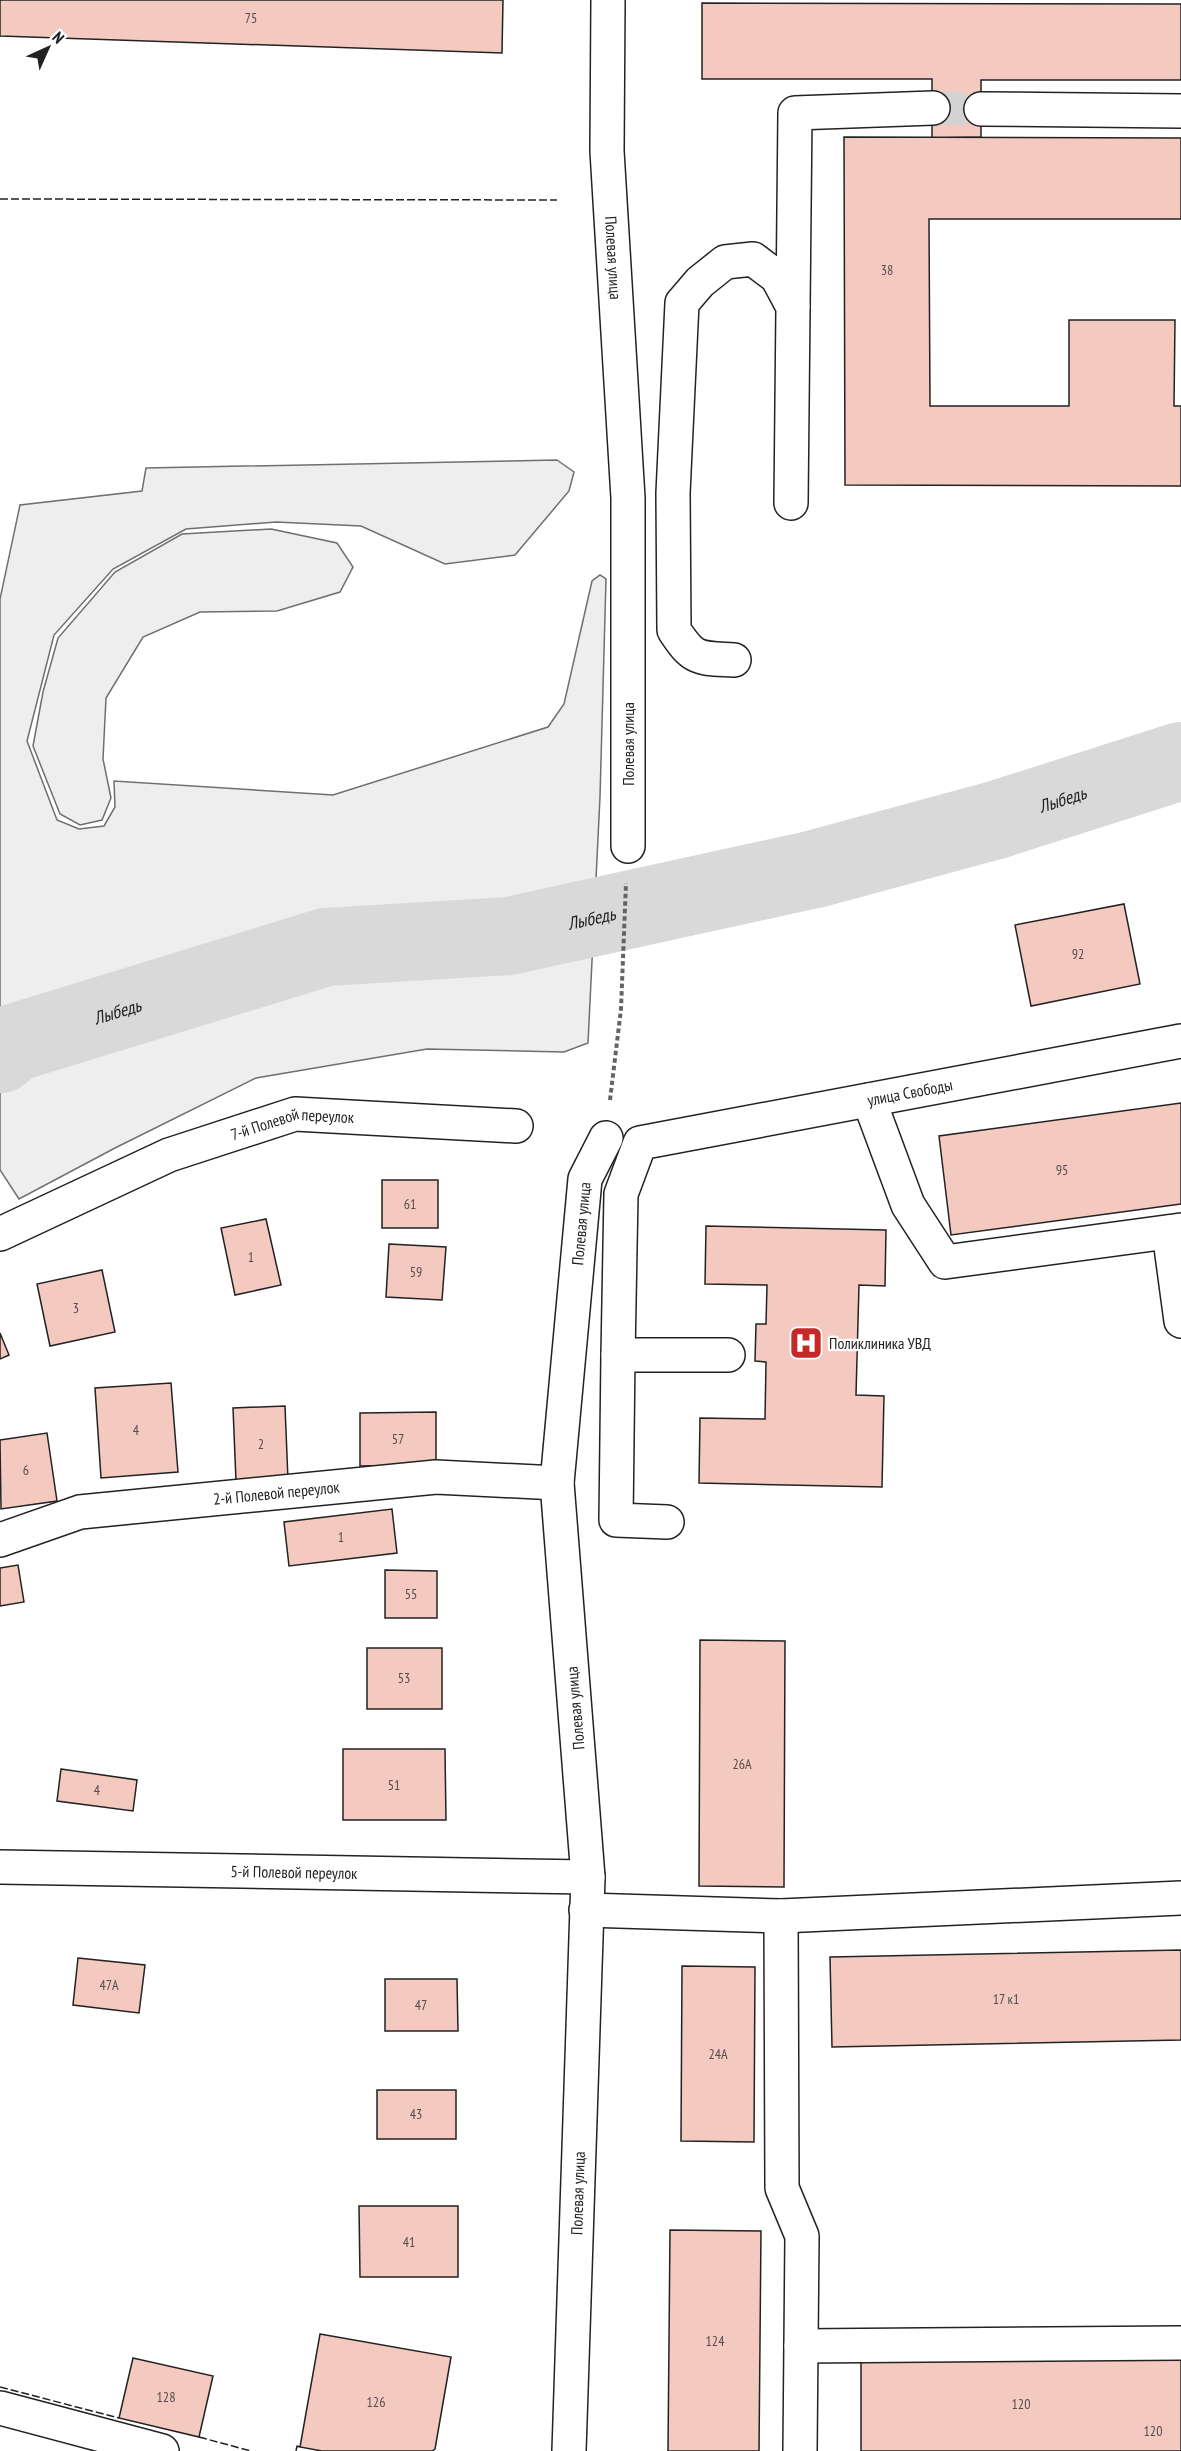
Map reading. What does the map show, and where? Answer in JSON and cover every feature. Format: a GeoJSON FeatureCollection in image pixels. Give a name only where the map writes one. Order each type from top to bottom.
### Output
{"type":"FeatureCollection","features":[{"type":"Feature","properties":{"kind":"street","name":"Полевая улица"},"geometry":{"type":"LineString","coordinates":[[608,0],[608,151],[627,498],[628,846]]}},
{"type":"Feature","properties":{"kind":"street"},"geometry":{"type":"LineString","coordinates":[[791,503],[795,113],[933,108]]}},
{"type":"Feature","properties":{"kind":"street"},"geometry":{"type":"LineString","coordinates":[[981,109],[1181,111]]}},
{"type":"Feature","properties":{"kind":"street"},"geometry":{"type":"LineString","coordinates":[[734,660],[700,658],[686,649],[675,630],[673,493],[682,303],[700,282],[725,262],[753,259],[777,277],[793,307]]}},
{"type":"Feature","properties":{"kind":"street","name":"улица Свободы"},"geometry":{"type":"LineString","coordinates":[[618,1355],[621,1194],[640,1143],[1181,1041]]}},
{"type":"Feature","properties":{"kind":"street"},"geometry":{"type":"LineString","coordinates":[[869,1100],[908,1205],[945,1262],[1175,1231],[1181,1321]]}},
{"type":"Feature","properties":{"kind":"street","name":"7-й Полевой переулок"},"geometry":{"type":"LineString","coordinates":[[0,1234],[169,1155],[295,1114],[516,1126]]}},
{"type":"Feature","properties":{"kind":"street","name":"Полевая улица"},"geometry":{"type":"LineString","coordinates":[[569,2451],[588,1877],[557,1483],[585,1179],[606,1138]]}},
{"type":"Feature","properties":{"kind":"street"},"geometry":{"type":"LineString","coordinates":[[667,1522],[616,1520],[618,1355],[728,1356]]}},
{"type":"Feature","properties":{"kind":"street","name":"2-й Полевой переулок"},"geometry":{"type":"LineString","coordinates":[[0,1540],[80,1512],[436,1478],[557,1483]]}},
{"type":"Feature","properties":{"kind":"street","name":"5-й Полевой переулок"},"geometry":{"type":"LineString","coordinates":[[0,1867],[588,1877]]}},
{"type":"Feature","properties":{"kind":"street"},"geometry":{"type":"LineString","coordinates":[[586,1910],[781,1916],[1181,1898]]}},
{"type":"Feature","properties":{"kind":"street"},"geometry":{"type":"LineString","coordinates":[[781,1916],[782,2188],[802,2236],[800,2451]]}},
{"type":"Feature","properties":{"kind":"street"},"geometry":{"type":"LineString","coordinates":[[801,2346],[1181,2343]]}},
{"type":"Feature","properties":{"kind":"street"},"geometry":{"type":"LineString","coordinates":[[0,2408],[162,2451]]}},
{"type":"Feature","properties":{"kind":"path"},"geometry":{"type":"LineString","coordinates":[[606,1138],[621,1009],[628,846]]}},
{"type":"Feature","properties":{"kind":"shaded area"},"geometry":{"type":"Polygon","coordinates":[[[557,460],[574,472],[569,491],[515,555],[445,564],[361,526],[276,522],[186,529],[113,569],[54,635],[27,741],[57,820],[79,829],[104,826],[115,807],[114,781],[333,795],[548,727],[564,704],[592,581],[600,575],[606,579],[600,797],[588,1043],[564,1052],[427,1049],[256,1078],[19,1199],[0,1170],[0,599],[20,505],[142,491],[146,468],[557,460]]]}},
{"type":"Feature","properties":{"kind":"shaded area"},"geometry":{"type":"Polygon","coordinates":[[[271,529],[337,543],[353,567],[340,592],[277,611],[200,612],[143,637],[106,698],[103,759],[111,798],[102,820],[80,825],[60,814],[33,746],[43,692],[58,638],[115,572],[182,534],[271,529]]]}},
{"type":"Feature","properties":{"kind":"building"},"geometry":{"type":"Polygon","coordinates":[[[0,0],[503,0],[502,53],[0,36],[0,0]]]}},
{"type":"Feature","properties":{"kind":"building"},"geometry":{"type":"Polygon","coordinates":[[[702,3],[1181,4],[1181,80],[981,80],[981,137],[932,138],[932,79],[702,79],[702,3]]]}},
{"type":"Feature","properties":{"kind":"building"},"geometry":{"type":"Polygon","coordinates":[[[844,137],[1181,138],[1181,219],[929,219],[930,406],[1069,406],[1069,320],[1175,320],[1174,406],[1181,406],[1181,486],[845,485],[844,137]]]}},
{"type":"Feature","properties":{"kind":"building"},"geometry":{"type":"Polygon","coordinates":[[[1124,904],[1140,984],[1031,1006],[1015,925],[1124,904]]]}},
{"type":"Feature","properties":{"kind":"building"},"geometry":{"type":"Polygon","coordinates":[[[1181,1103],[1181,1204],[951,1235],[939,1136],[1181,1103]]]}},
{"type":"Feature","properties":{"kind":"building"},"geometry":{"type":"Polygon","coordinates":[[[382,1180],[438,1180],[438,1228],[382,1228],[382,1180]]]}},
{"type":"Feature","properties":{"kind":"building"},"geometry":{"type":"Polygon","coordinates":[[[266,1219],[281,1285],[235,1295],[221,1228],[266,1219]]]}},
{"type":"Feature","properties":{"kind":"building","name":"Поликлиника УВД"},"geometry":{"type":"Polygon","coordinates":[[[706,1226],[886,1230],[885,1286],[859,1285],[856,1395],[884,1396],[882,1487],[699,1483],[700,1418],[765,1419],[766,1362],[755,1361],[756,1324],[766,1324],[767,1285],[705,1284],[706,1226]]]}},
{"type":"Feature","properties":{"kind":"building"},"geometry":{"type":"Polygon","coordinates":[[[389,1244],[446,1247],[442,1300],[386,1297],[389,1244]]]}},
{"type":"Feature","properties":{"kind":"building"},"geometry":{"type":"Polygon","coordinates":[[[102,1270],[115,1332],[50,1346],[37,1284],[102,1270]]]}},
{"type":"Feature","properties":{"kind":"building"},"geometry":{"type":"Polygon","coordinates":[[[0,1333],[9,1355],[0,1359],[0,1333]]]}},
{"type":"Feature","properties":{"kind":"building"},"geometry":{"type":"Polygon","coordinates":[[[171,1383],[178,1472],[101,1478],[95,1388],[171,1383]]]}},
{"type":"Feature","properties":{"kind":"building"},"geometry":{"type":"Polygon","coordinates":[[[285,1406],[288,1480],[236,1481],[233,1408],[285,1406]]]}},
{"type":"Feature","properties":{"kind":"building"},"geometry":{"type":"Polygon","coordinates":[[[436,1412],[436,1465],[360,1466],[360,1413],[436,1412]]]}},
{"type":"Feature","properties":{"kind":"building"},"geometry":{"type":"Polygon","coordinates":[[[47,1433],[57,1501],[1,1509],[0,1440],[47,1433]]]}},
{"type":"Feature","properties":{"kind":"building"},"geometry":{"type":"Polygon","coordinates":[[[392,1509],[397,1553],[289,1566],[284,1522],[392,1509]]]}},
{"type":"Feature","properties":{"kind":"building"},"geometry":{"type":"Polygon","coordinates":[[[18,1565],[24,1602],[0,1606],[0,1568],[18,1565]]]}},
{"type":"Feature","properties":{"kind":"building"},"geometry":{"type":"Polygon","coordinates":[[[385,1570],[437,1571],[437,1618],[385,1618],[385,1570]]]}},
{"type":"Feature","properties":{"kind":"building"},"geometry":{"type":"Polygon","coordinates":[[[700,1640],[785,1641],[784,1887],[699,1886],[700,1640]]]}},
{"type":"Feature","properties":{"kind":"building"},"geometry":{"type":"Polygon","coordinates":[[[367,1648],[442,1648],[442,1709],[367,1709],[367,1648]]]}},
{"type":"Feature","properties":{"kind":"building"},"geometry":{"type":"Polygon","coordinates":[[[343,1749],[445,1749],[446,1820],[343,1820],[343,1749]]]}},
{"type":"Feature","properties":{"kind":"building"},"geometry":{"type":"Polygon","coordinates":[[[61,1769],[137,1780],[133,1811],[57,1801],[61,1769]]]}},
{"type":"Feature","properties":{"kind":"building"},"geometry":{"type":"Polygon","coordinates":[[[1181,1950],[1181,2040],[832,2047],[830,1957],[1181,1950]]]}},
{"type":"Feature","properties":{"kind":"building"},"geometry":{"type":"Polygon","coordinates":[[[78,1958],[145,1965],[139,2013],[73,2005],[78,1958]]]}},
{"type":"Feature","properties":{"kind":"building"},"geometry":{"type":"Polygon","coordinates":[[[682,1966],[755,1967],[754,2142],[681,2141],[682,1966]]]}},
{"type":"Feature","properties":{"kind":"building"},"geometry":{"type":"Polygon","coordinates":[[[385,1979],[457,1979],[458,2031],[385,2031],[385,1979]]]}},
{"type":"Feature","properties":{"kind":"building"},"geometry":{"type":"Polygon","coordinates":[[[377,2090],[456,2090],[456,2139],[377,2139],[377,2090]]]}},
{"type":"Feature","properties":{"kind":"building"},"geometry":{"type":"Polygon","coordinates":[[[359,2206],[458,2206],[458,2277],[360,2277],[359,2206]]]}},
{"type":"Feature","properties":{"kind":"building"},"geometry":{"type":"Polygon","coordinates":[[[670,2230],[761,2231],[759,2451],[668,2451],[670,2230]]]}},
{"type":"Feature","properties":{"kind":"building"},"geometry":{"type":"Polygon","coordinates":[[[320,2334],[451,2357],[435,2449],[432,2451],[322,2451],[300,2447],[320,2334]]]}},
{"type":"Feature","properties":{"kind":"building"},"geometry":{"type":"Polygon","coordinates":[[[861,2355],[1181,2357],[1181,2451],[861,2451],[861,2355]]]}},
{"type":"Feature","properties":{"kind":"building"},"geometry":{"type":"Polygon","coordinates":[[[133,2358],[213,2376],[199,2437],[119,2418],[133,2358]]]}},
{"type":"Feature","properties":{"kind":"waterway","name":"Лыбедь"},"geometry":{"type":"LineString","coordinates":[[0,1054],[13,1043],[326,947],[509,936],[815,869],[996,820],[1181,761]]}},
{"type":"Feature","properties":{"kind":"tunnel"},"geometry":{"type":"LineString","coordinates":[[933,108],[981,109]]}},
{"type":"Feature","properties":{"kind":"fence"},"geometry":{"type":"LineString","coordinates":[[0,199],[557,200]]}},
{"type":"Feature","properties":{"kind":"fence"},"geometry":{"type":"LineString","coordinates":[[0,2387],[119,2418]]}},
{"type":"Feature","properties":{"kind":"fence"},"geometry":{"type":"LineString","coordinates":[[199,2437],[251,2451]]}},
{"type":"Feature","properties":{"kind":"fence"},"geometry":{"type":"LineString","coordinates":[[296,2451],[297,2446],[300,2447]]}},
{"type":"Feature","properties":{"kind":"place","name":"Поликлиника УВД"},"geometry":{"type":"Point","coordinates":[806,1343]}}]}
